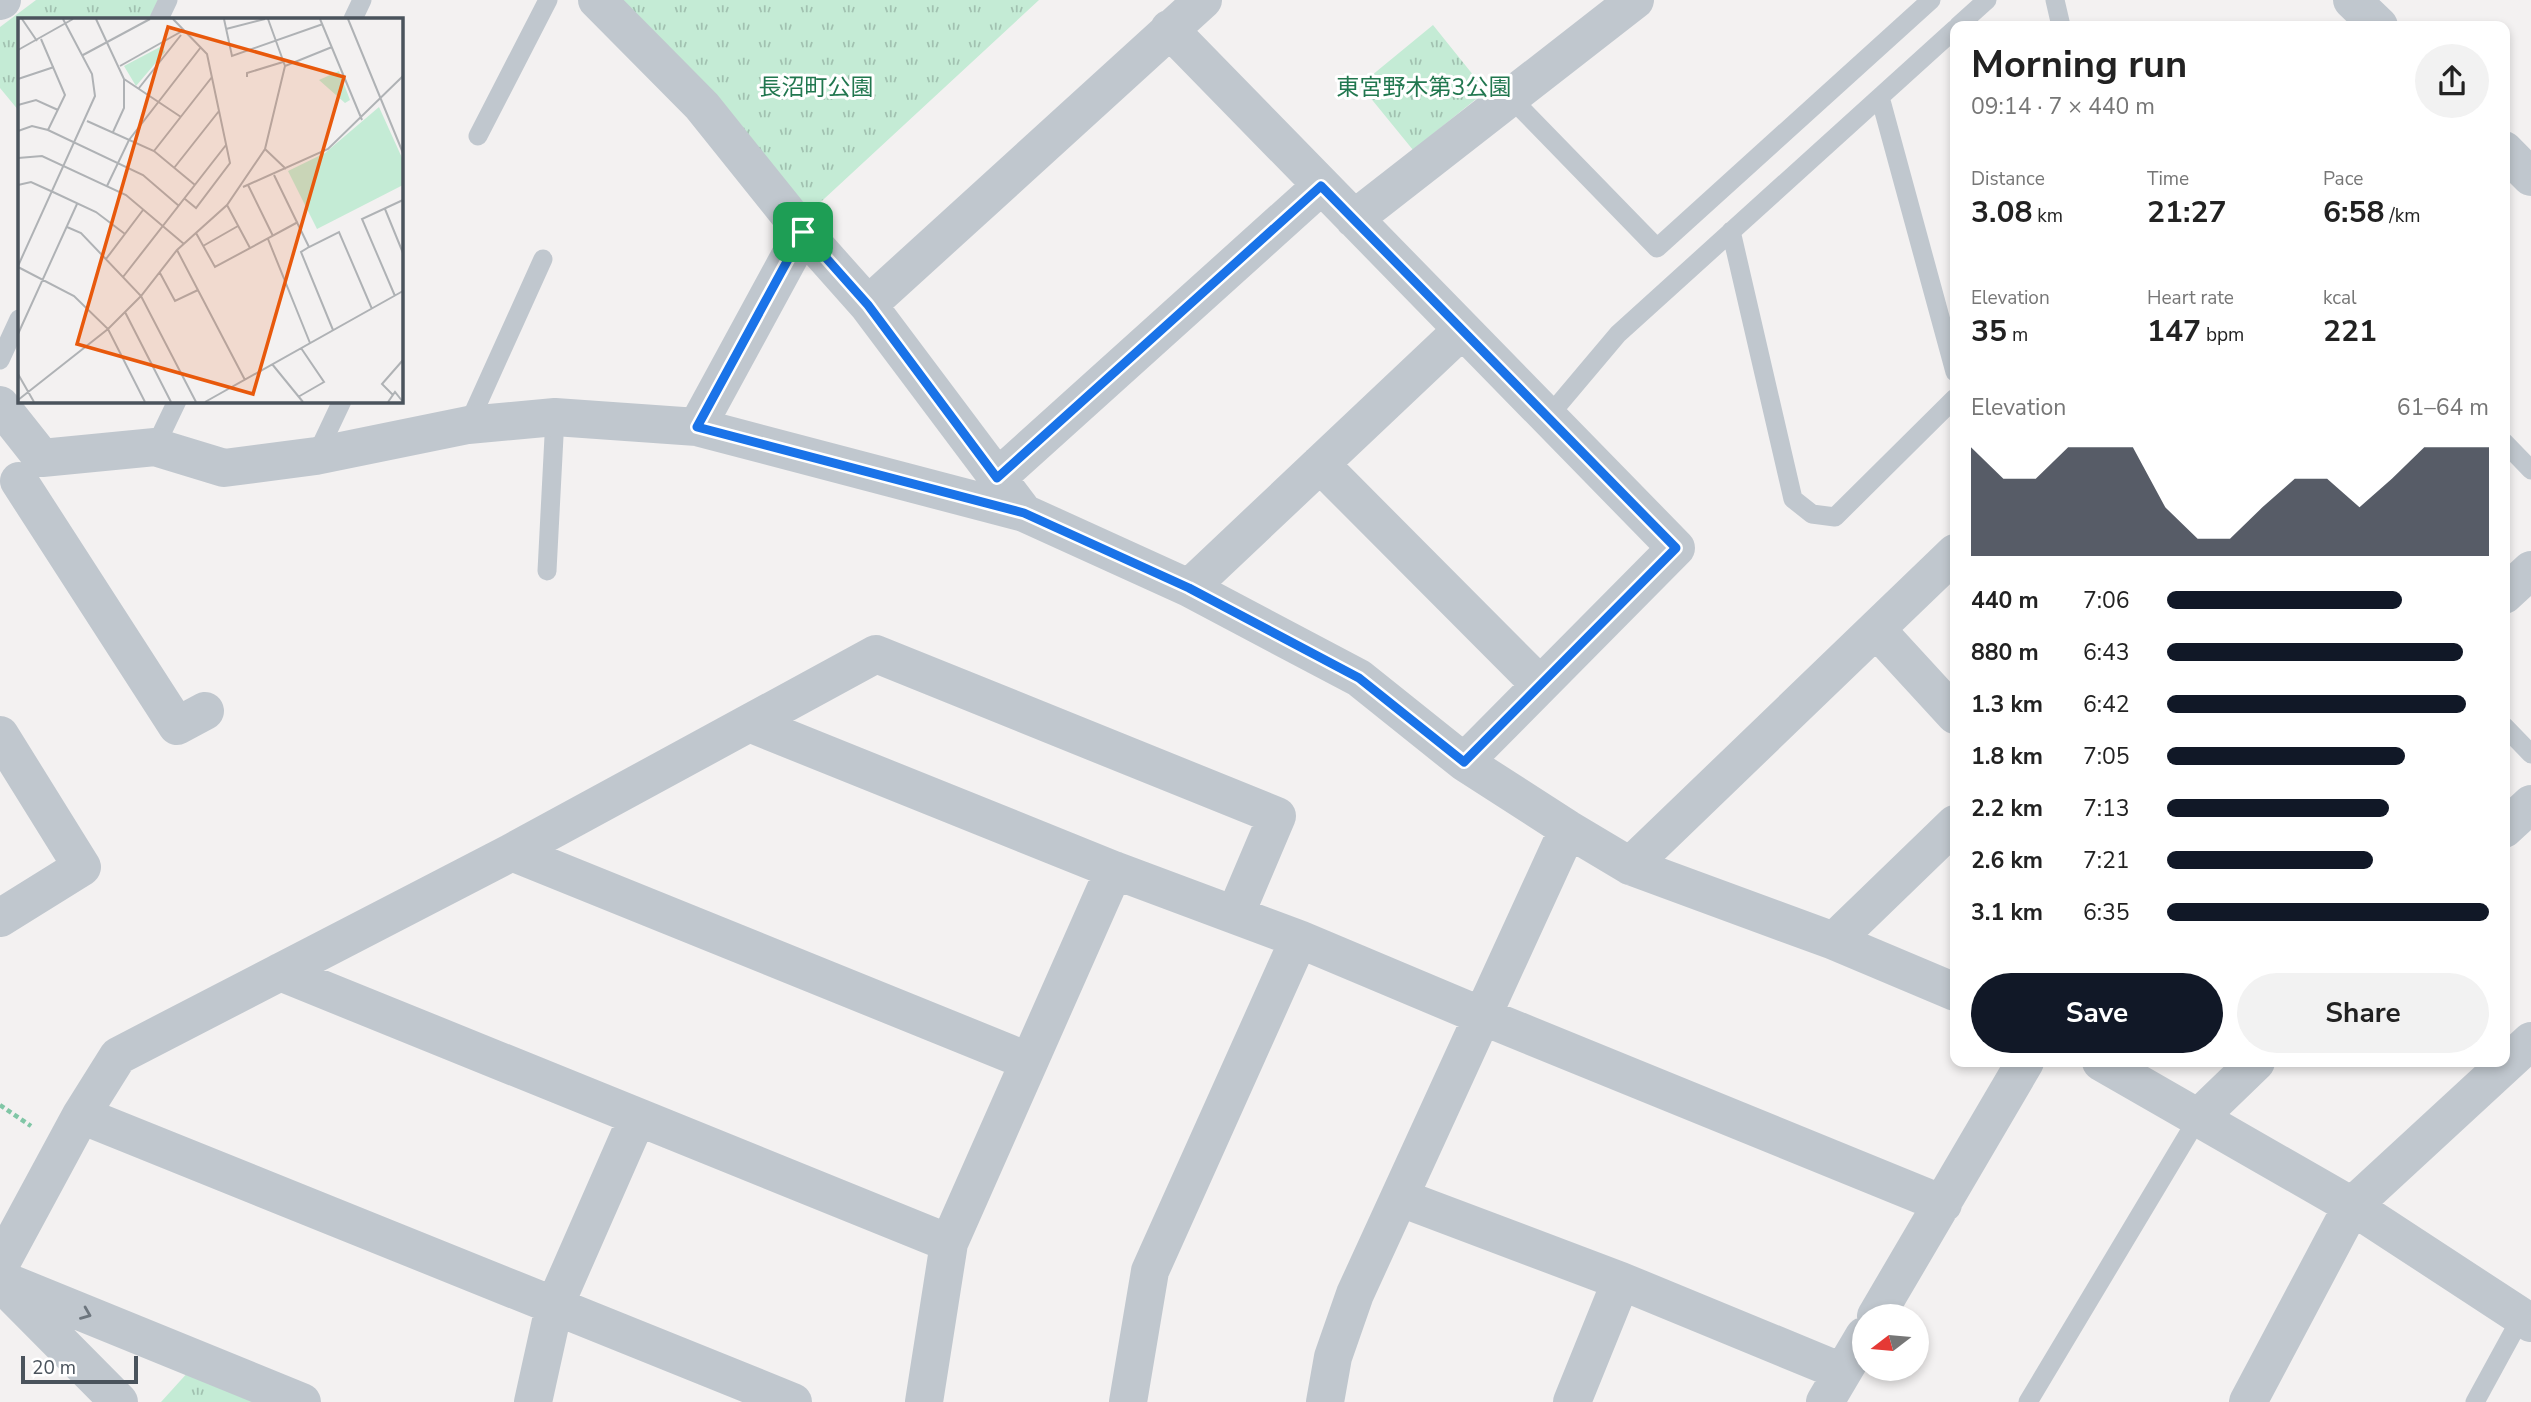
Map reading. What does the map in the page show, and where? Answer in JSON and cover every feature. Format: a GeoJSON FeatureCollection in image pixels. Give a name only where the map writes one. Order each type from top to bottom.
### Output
{"type":"FeatureCollection","features":[{"type":"Feature","properties":{"kind":"street"},"geometry":{"type":"LineString","coordinates":[[597,0],[702,106],[803,232],[868,305],[1024,513]]}},
{"type":"Feature","properties":{"kind":"street"},"geometry":{"type":"LineString","coordinates":[[868,305],[1168,29],[1203,0]]}},
{"type":"Feature","properties":{"kind":"street"},"geometry":{"type":"LineString","coordinates":[[1354,219],[1635,0]]}},
{"type":"Feature","properties":{"kind":"street"},"geometry":{"type":"LineString","coordinates":[[2352,0],[2374,21]]}},
{"type":"Feature","properties":{"kind":"street"},"geometry":{"type":"LineString","coordinates":[[1168,29],[1676,548],[1464,762]]}},
{"type":"Feature","properties":{"kind":"street"},"geometry":{"type":"LineString","coordinates":[[2510,156],[2531,177]]}},
{"type":"Feature","properties":{"kind":"street"},"geometry":{"type":"LineString","coordinates":[[997,478],[1321,186]]}},
{"type":"Feature","properties":{"kind":"street"},"geometry":{"type":"LineString","coordinates":[[697,427],[803,232]]}},
{"type":"Feature","properties":{"kind":"street"},"geometry":{"type":"LineString","coordinates":[[1189,588],[1462,330]]}},
{"type":"Feature","properties":{"kind":"street"},"geometry":{"type":"LineString","coordinates":[[0,405],[20,478],[177,726],[205,711]]}},
{"type":"Feature","properties":{"kind":"street"},"geometry":{"type":"LineString","coordinates":[[20,478],[155,447],[224,468],[316,456],[468,425],[555,417],[697,427],[1024,513],[1189,588],[1359,678],[1464,762],[1630,866],[1834,941],[1950,990]]}},
{"type":"Feature","properties":{"kind":"street"},"geometry":{"type":"LineString","coordinates":[[1320,464],[1541,685]]}},
{"type":"Feature","properties":{"kind":"street"},"geometry":{"type":"LineString","coordinates":[[1630,866],[1950,558]]}},
{"type":"Feature","properties":{"kind":"street"},"geometry":{"type":"LineString","coordinates":[[2510,589],[2531,570]]}},
{"type":"Feature","properties":{"kind":"street"},"geometry":{"type":"LineString","coordinates":[[1876,628],[1950,709]]}},
{"type":"Feature","properties":{"kind":"street"},"geometry":{"type":"LineString","coordinates":[[0,1265],[81,1115],[118,1056],[512,852],[876,654],[1277,816],[1235,915]]}},
{"type":"Feature","properties":{"kind":"street"},"geometry":{"type":"LineString","coordinates":[[749,723],[1114,870],[1299,939],[1943,1205]]}},
{"type":"Feature","properties":{"kind":"street"},"geometry":{"type":"LineString","coordinates":[[0,735],[82,867],[0,918]]}},
{"type":"Feature","properties":{"kind":"street"},"geometry":{"type":"LineString","coordinates":[[2510,823],[2531,804]]}},
{"type":"Feature","properties":{"kind":"street"},"geometry":{"type":"LineString","coordinates":[[1325,1402],[1333,1357],[1355,1293],[1401,1198],[1568,829]]}},
{"type":"Feature","properties":{"kind":"street"},"geometry":{"type":"LineString","coordinates":[[1834,941],[1950,829]]}},
{"type":"Feature","properties":{"kind":"street"},"geometry":{"type":"LineString","coordinates":[[512,852],[1028,1061]]}},
{"type":"Feature","properties":{"kind":"street"},"geometry":{"type":"LineString","coordinates":[[924,1402],[949,1243],[1114,870]]}},
{"type":"Feature","properties":{"kind":"street"},"geometry":{"type":"LineString","coordinates":[[1128,1402],[1150,1271],[1299,939]]}},
{"type":"Feature","properties":{"kind":"street"},"geometry":{"type":"LineString","coordinates":[[280,972],[949,1243]]}},
{"type":"Feature","properties":{"kind":"street"},"geometry":{"type":"LineString","coordinates":[[2510,1060],[2531,1041]]}},
{"type":"Feature","properties":{"kind":"street"},"geometry":{"type":"LineString","coordinates":[[1883,1304],[2022,1067]]}},
{"type":"Feature","properties":{"kind":"street"},"geometry":{"type":"LineString","coordinates":[[2110,1067],[2353,1206],[2526,1319]]}},
{"type":"Feature","properties":{"kind":"street"},"geometry":{"type":"LineString","coordinates":[[2198,1118],[2251,1067]]}},
{"type":"Feature","properties":{"kind":"street"},"geometry":{"type":"LineString","coordinates":[[2248,1402],[2353,1206],[2503,1067]]}},
{"type":"Feature","properties":{"kind":"street"},"geometry":{"type":"LineString","coordinates":[[81,1115],[793,1402]]}},
{"type":"Feature","properties":{"kind":"street"},"geometry":{"type":"LineString","coordinates":[[533,1402],[554,1307],[637,1118]]}},
{"type":"Feature","properties":{"kind":"street"},"geometry":{"type":"LineString","coordinates":[[1401,1198],[1621,1281],[1833,1387],[1852,1356]]}},
{"type":"Feature","properties":{"kind":"street"},"geometry":{"type":"LineString","coordinates":[[0,1280],[119,1402]]}},
{"type":"Feature","properties":{"kind":"street"},"geometry":{"type":"LineString","coordinates":[[0,1280],[302,1402]]}},
{"type":"Feature","properties":{"kind":"street"},"geometry":{"type":"LineString","coordinates":[[1572,1402],[1621,1281]]}},
{"type":"Feature","properties":{"kind":"lane"},"geometry":{"type":"LineString","coordinates":[[159,18],[168,0]]}},
{"type":"Feature","properties":{"kind":"lane"},"geometry":{"type":"LineString","coordinates":[[353,18],[362,0]]}},
{"type":"Feature","properties":{"kind":"lane"},"geometry":{"type":"LineString","coordinates":[[478,136],[548,0]]}},
{"type":"Feature","properties":{"kind":"lane"},"geometry":{"type":"LineString","coordinates":[[1510,97],[1657,248],[1931,0]]}},
{"type":"Feature","properties":{"kind":"lane"},"geometry":{"type":"LineString","coordinates":[[1964,21],[1987,0]]}},
{"type":"Feature","properties":{"kind":"lane"},"geometry":{"type":"LineString","coordinates":[[2055,0],[2060,21]]}},
{"type":"Feature","properties":{"kind":"lane"},"geometry":{"type":"LineString","coordinates":[[1548,417],[1618,334],[1950,33]]}},
{"type":"Feature","properties":{"kind":"lane"},"geometry":{"type":"LineString","coordinates":[[1880,97],[1950,354]]}},
{"type":"Feature","properties":{"kind":"lane"},"geometry":{"type":"LineString","coordinates":[[1731,231],[1793,499],[1812,514],[1835,517],[1950,403]]}},
{"type":"Feature","properties":{"kind":"lane"},"geometry":{"type":"LineString","coordinates":[[468,425],[543,259]]}},
{"type":"Feature","properties":{"kind":"lane"},"geometry":{"type":"LineString","coordinates":[[0,360],[18,321]]}},
{"type":"Feature","properties":{"kind":"lane"},"geometry":{"type":"LineString","coordinates":[[155,447],[177,402]]}},
{"type":"Feature","properties":{"kind":"lane"},"geometry":{"type":"LineString","coordinates":[[316,456],[342,402]]}},
{"type":"Feature","properties":{"kind":"lane"},"geometry":{"type":"LineString","coordinates":[[547,571],[555,417]]}},
{"type":"Feature","properties":{"kind":"lane"},"geometry":{"type":"LineString","coordinates":[[2510,448],[2531,470]]}},
{"type":"Feature","properties":{"kind":"lane"},"geometry":{"type":"LineString","coordinates":[[2510,732],[2531,754]]}},
{"type":"Feature","properties":{"kind":"lane"},"geometry":{"type":"LineString","coordinates":[[2028,1402],[2198,1118]]}},
{"type":"Feature","properties":{"kind":"lane"},"geometry":{"type":"LineString","coordinates":[[2475,1402],[2526,1319]]}},
{"type":"Feature","properties":{"kind":"green space"},"geometry":{"type":"Polygon","coordinates":[[[36,0],[158,0],[149,18],[18,18],[18,110],[0,88],[0,27],[36,0]]]}},
{"type":"Feature","properties":{"kind":"green space","name":"長沼町公園"},"geometry":{"type":"Polygon","coordinates":[[[621,0],[1039,0],[811,211],[621,0]]]}},
{"type":"Feature","properties":{"kind":"green space","name":"東宮野木第3公園"},"geometry":{"type":"Polygon","coordinates":[[[1433,25],[1486,91],[1413,150],[1360,85],[1433,25]]]}},
{"type":"Feature","properties":{"kind":"green space"},"geometry":{"type":"Polygon","coordinates":[[[190,1370],[271,1402],[161,1402],[190,1370]]]}},
{"type":"Feature","properties":{"kind":"route"},"geometry":{"type":"LineString","coordinates":[[1321,186],[1676,548],[1464,762],[1359,678],[1189,588],[1024,513],[697,427],[803,232],[868,305],[997,478],[1321,186]]}}]}
